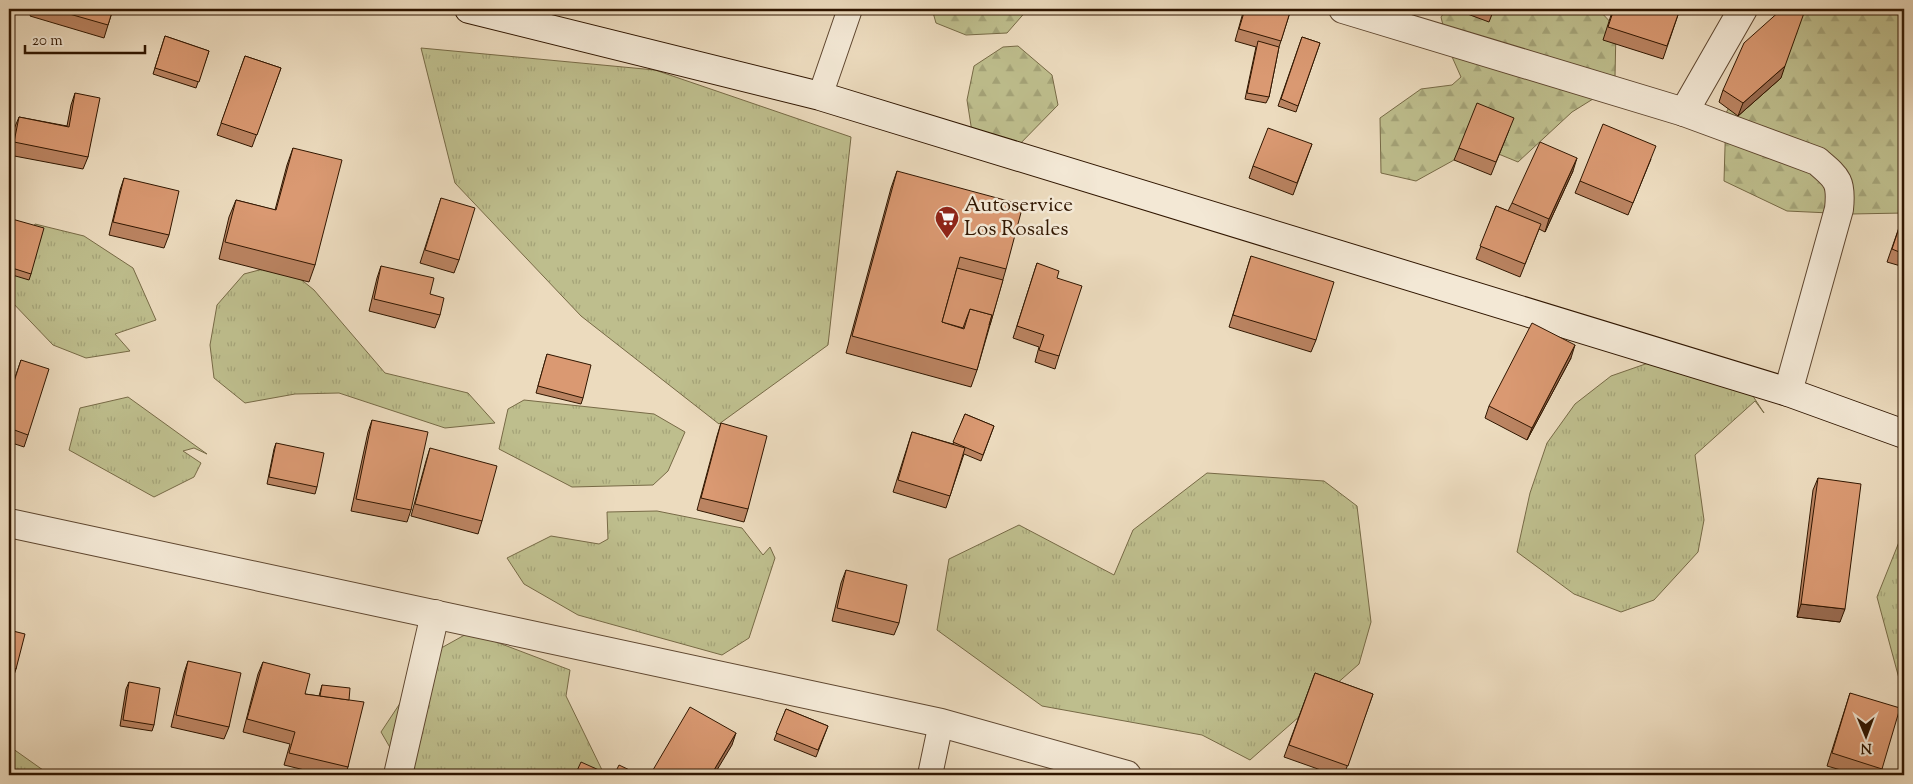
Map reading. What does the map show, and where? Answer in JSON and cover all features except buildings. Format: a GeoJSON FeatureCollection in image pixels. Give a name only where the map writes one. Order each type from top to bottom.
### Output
{"type":"FeatureCollection","features":[{"type":"Feature","properties":{"kind":"street"},"geometry":{"type":"LineString","coordinates":[[469,9],[820,96],[1788,392],[1904,434]]}},
{"type":"Feature","properties":{"kind":"street"},"geometry":{"type":"LineString","coordinates":[[1343,9],[1684,112],[1816,161],[1834,175],[1841,191],[1839,209],[1788,392]]}},
{"type":"Feature","properties":{"kind":"street"},"geometry":{"type":"LineString","coordinates":[[1684,112],[1743,9]]}},
{"type":"Feature","properties":{"kind":"street"},"geometry":{"type":"LineString","coordinates":[[9,522],[941,723],[1127,775]]}},
{"type":"Feature","properties":{"kind":"street"},"geometry":{"type":"LineString","coordinates":[[398,775],[435,614]]}},
{"type":"Feature","properties":{"kind":"lane"},"geometry":{"type":"LineString","coordinates":[[820,96],[850,9]]}},
{"type":"Feature","properties":{"kind":"lane"},"geometry":{"type":"LineString","coordinates":[[930,775],[941,723]]}},
{"type":"Feature","properties":{"kind":"green space"},"geometry":{"type":"Polygon","coordinates":[[[932,9],[1028,9],[1007,33],[966,35],[936,23],[932,9]]]}},
{"type":"Feature","properties":{"kind":"green space"},"geometry":{"type":"Polygon","coordinates":[[[1447,9],[1598,9],[1616,28],[1615,77],[1601,94],[1572,112],[1518,162],[1484,148],[1454,160],[1416,181],[1381,173],[1380,118],[1421,89],[1452,85],[1461,77],[1449,50],[1441,17],[1447,9]]]}},
{"type":"Feature","properties":{"kind":"green space"},"geometry":{"type":"Polygon","coordinates":[[[1781,9],[1904,9],[1904,213],[1851,214],[1787,211],[1724,181],[1726,113],[1781,9]]]}},
{"type":"Feature","properties":{"kind":"green space"},"geometry":{"type":"Polygon","coordinates":[[[1018,46],[1052,75],[1058,105],[1013,151],[974,145],[967,100],[974,66],[1003,47],[1018,46]]]}},
{"type":"Feature","properties":{"kind":"green space"},"geometry":{"type":"Polygon","coordinates":[[[421,48],[655,70],[851,137],[828,345],[719,424],[581,316],[455,183],[421,48]]]}},
{"type":"Feature","properties":{"kind":"green space"},"geometry":{"type":"Polygon","coordinates":[[[35,224],[84,236],[133,268],[156,320],[115,334],[130,351],[86,358],[53,345],[9,299],[9,287],[13,268],[35,224]]]}},
{"type":"Feature","properties":{"kind":"green space"},"geometry":{"type":"Polygon","coordinates":[[[282,264],[314,290],[385,373],[468,393],[495,423],[445,428],[339,393],[295,394],[245,403],[214,378],[210,345],[217,305],[244,274],[282,264]]]}},
{"type":"Feature","properties":{"kind":"green space"},"geometry":{"type":"Polygon","coordinates":[[[1654,361],[1749,390],[1764,413],[1755,401],[1695,455],[1704,520],[1698,552],[1654,600],[1621,612],[1574,594],[1517,552],[1530,493],[1547,443],[1575,404],[1611,376],[1654,361]]]}},
{"type":"Feature","properties":{"kind":"green space"},"geometry":{"type":"Polygon","coordinates":[[[128,397],[207,454],[194,448],[183,451],[201,463],[194,477],[154,497],[69,450],[80,408],[128,397]]]}},
{"type":"Feature","properties":{"kind":"green space"},"geometry":{"type":"Polygon","coordinates":[[[524,400],[654,414],[685,432],[668,471],[653,485],[572,487],[499,449],[508,409],[524,400]]]}},
{"type":"Feature","properties":{"kind":"green space"},"geometry":{"type":"Polygon","coordinates":[[[1207,473],[1324,481],[1357,506],[1371,622],[1359,664],[1250,760],[1202,735],[1042,706],[937,630],[949,559],[1019,525],[1114,575],[1133,530],[1207,473]]]}},
{"type":"Feature","properties":{"kind":"green space"},"geometry":{"type":"Polygon","coordinates":[[[657,511],[742,528],[763,555],[770,547],[775,558],[749,638],[722,655],[578,615],[524,584],[507,558],[551,536],[599,544],[608,539],[607,512],[657,511]]]}},
{"type":"Feature","properties":{"kind":"green space"},"geometry":{"type":"Polygon","coordinates":[[[1904,541],[1904,697],[1877,597],[1899,542],[1904,541]]]}},
{"type":"Feature","properties":{"kind":"green space"},"geometry":{"type":"Polygon","coordinates":[[[470,632],[570,670],[566,696],[603,772],[588,775],[406,775],[381,732],[434,652],[470,632]]]}},
{"type":"Feature","properties":{"kind":"green space"},"geometry":{"type":"Polygon","coordinates":[[[9,746],[50,775],[9,775],[9,746]]]}},
{"type":"Feature","properties":{"kind":"place","name":"Autoservice Los Rosales"},"geometry":{"type":"Point","coordinates":[947,239]}}]}
